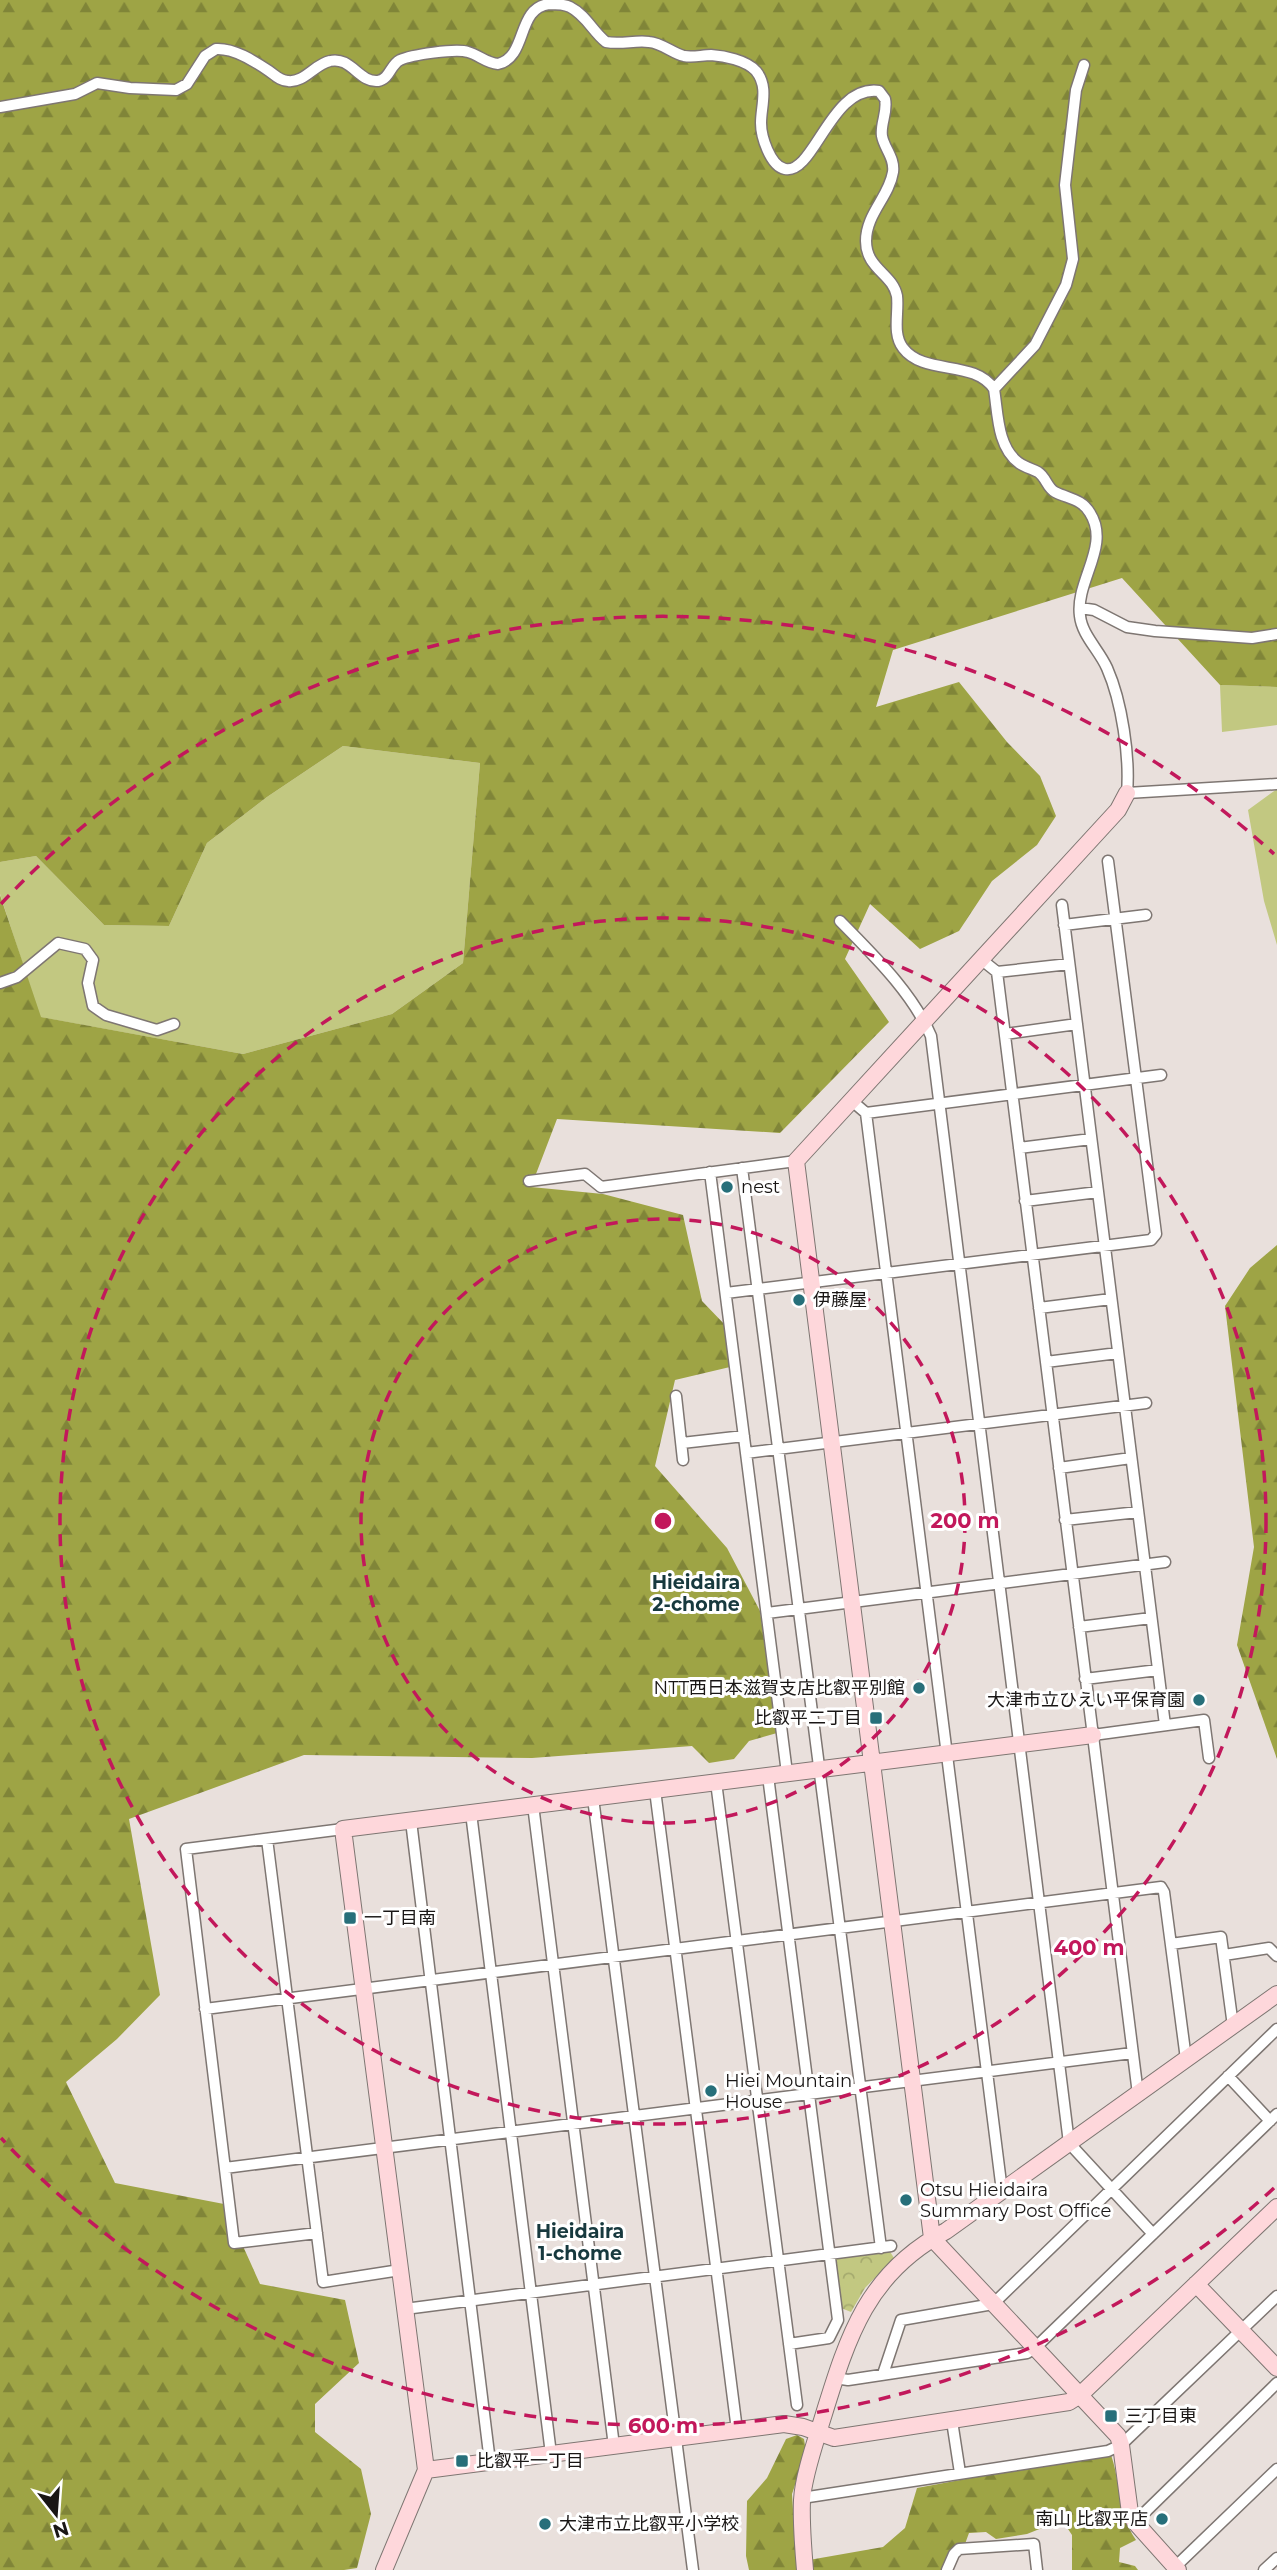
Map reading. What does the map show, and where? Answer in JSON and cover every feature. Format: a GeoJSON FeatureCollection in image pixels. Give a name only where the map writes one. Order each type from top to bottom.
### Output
{"type":"FeatureCollection","features":[{"type":"Feature","properties":{"kind":"street"},"geometry":{"type":"LineString","coordinates":[[0,107],[75,94],[97,83],[176,90],[187,84],[205,57],[216,49],[237,53],[276,77],[288,81],[296,80],[334,60],[347,63],[374,81],[384,79],[397,61],[410,57],[462,51],[498,64],[509,59],[515,52],[533,12],[544,5],[555,4],[569,6],[578,12],[606,42],[649,42],[683,56],[721,57],[752,67],[759,76],[763,90],[761,123],[765,140],[775,162],[786,169],[791,169],[806,158],[829,121],[859,94],[879,90],[886,99],[882,138],[893,162],[893,171],[872,214],[866,241],[870,261],[896,292],[898,341],[910,356],[979,376],[994,389],[998,420],[1010,454],[1019,463],[1039,473],[1052,492],[1084,505],[1097,528],[1098,537],[1081,592],[1082,626],[1101,656],[1115,693],[1124,735],[1127,793],[1118,810],[796,1161],[601,1187],[585,1174],[529,1181]]}},
{"type":"Feature","properties":{"kind":"street"},"geometry":{"type":"LineString","coordinates":[[994,389],[1035,345],[1066,285],[1073,259],[1065,185],[1066,163],[1076,90],[1084,65]]}},
{"type":"Feature","properties":{"kind":"street"},"geometry":{"type":"LineString","coordinates":[[1080,608],[1094,610],[1127,627],[1154,631],[1252,638],[1277,634]]}},
{"type":"Feature","properties":{"kind":"street"},"geometry":{"type":"LineString","coordinates":[[1127,793],[1277,783]]}},
{"type":"Feature","properties":{"kind":"street"},"geometry":{"type":"LineString","coordinates":[[726,1293],[1151,1240],[1156,1234],[1108,861]]}},
{"type":"Feature","properties":{"kind":"street"},"geometry":{"type":"LineString","coordinates":[[1062,905],[1165,1725]]}},
{"type":"Feature","properties":{"kind":"street"},"geometry":{"type":"LineString","coordinates":[[1064,925],[1146,915]]}},
{"type":"Feature","properties":{"kind":"street"},"geometry":{"type":"LineString","coordinates":[[840,921],[883,965],[925,1022],[931,1036],[1069,2143],[1153,2234]]}},
{"type":"Feature","properties":{"kind":"street"},"geometry":{"type":"LineString","coordinates":[[0,983],[17,977],[58,943],[85,949],[93,960],[88,983],[93,1006],[106,1015],[157,1030],[174,1024]]}},
{"type":"Feature","properties":{"kind":"street"},"geometry":{"type":"LineString","coordinates":[[982,960],[997,972],[1138,2094]]}},
{"type":"Feature","properties":{"kind":"street"},"geometry":{"type":"LineString","coordinates":[[997,972],[1069,964]]}},
{"type":"Feature","properties":{"kind":"street"},"geometry":{"type":"LineString","coordinates":[[1004,1034],[1077,1024]]}},
{"type":"Feature","properties":{"kind":"street"},"geometry":{"type":"LineString","coordinates":[[866,1113],[1161,1075]]}},
{"type":"Feature","properties":{"kind":"street"},"geometry":{"type":"LineString","coordinates":[[852,1101],[866,1113],[1002,2191]]}},
{"type":"Feature","properties":{"kind":"street"},"geometry":{"type":"LineString","coordinates":[[1019,1148],[1091,1139]]}},
{"type":"Feature","properties":{"kind":"street"},"geometry":{"type":"LineString","coordinates":[[796,1161],[932,2238],[1118,2437],[1130,2513],[1177,2569],[1277,2469]]}},
{"type":"Feature","properties":{"kind":"street"},"geometry":{"type":"LineString","coordinates":[[405,2309],[886,2247],[860,2088],[742,1168]]}},
{"type":"Feature","properties":{"kind":"street"},"geometry":{"type":"LineString","coordinates":[[710,1172],[787,1773]]}},
{"type":"Feature","properties":{"kind":"street"},"geometry":{"type":"LineString","coordinates":[[1026,1201],[1098,1192]]}},
{"type":"Feature","properties":{"kind":"street"},"geometry":{"type":"LineString","coordinates":[[1039,1308],[1111,1299]]}},
{"type":"Feature","properties":{"kind":"street"},"geometry":{"type":"LineString","coordinates":[[1046,1362],[1118,1353]]}},
{"type":"Feature","properties":{"kind":"street"},"geometry":{"type":"LineString","coordinates":[[676,1396],[684,1460]]}},
{"type":"Feature","properties":{"kind":"street"},"geometry":{"type":"LineString","coordinates":[[746,1453],[1146,1403]]}},
{"type":"Feature","properties":{"kind":"street"},"geometry":{"type":"LineString","coordinates":[[682,1443],[744,1436]]}},
{"type":"Feature","properties":{"kind":"street"},"geometry":{"type":"LineString","coordinates":[[1059,1468],[1131,1458]]}},
{"type":"Feature","properties":{"kind":"street"},"geometry":{"type":"LineString","coordinates":[[1065,1520],[1138,1512]]}},
{"type":"Feature","properties":{"kind":"street"},"geometry":{"type":"LineString","coordinates":[[767,1613],[1165,1562]]}},
{"type":"Feature","properties":{"kind":"street"},"geometry":{"type":"LineString","coordinates":[[1079,1627],[1151,1618]]}},
{"type":"Feature","properties":{"kind":"street"},"geometry":{"type":"LineString","coordinates":[[1086,1679],[1158,1670]]}},
{"type":"Feature","properties":{"kind":"street"},"geometry":{"type":"LineString","coordinates":[[317,2233],[234,2243],[186,1849],[1204,1720],[1209,1758]]}},
{"type":"Feature","properties":{"kind":"street"},"geometry":{"type":"LineString","coordinates":[[768,1776],[838,2320],[829,2338],[789,2344]]}},
{"type":"Feature","properties":{"kind":"street"},"geometry":{"type":"LineString","coordinates":[[716,1782],[797,2405]]}},
{"type":"Feature","properties":{"kind":"street"},"geometry":{"type":"LineString","coordinates":[[655,1790],[737,2430]]}},
{"type":"Feature","properties":{"kind":"street"},"geometry":{"type":"LineString","coordinates":[[593,1798],[693,2570]]}},
{"type":"Feature","properties":{"kind":"street"},"geometry":{"type":"LineString","coordinates":[[533,1805],[614,2446]]}},
{"type":"Feature","properties":{"kind":"street"},"geometry":{"type":"LineString","coordinates":[[471,1813],[551,2454]]}},
{"type":"Feature","properties":{"kind":"street"},"geometry":{"type":"LineString","coordinates":[[411,1821],[490,2462]]}},
{"type":"Feature","properties":{"kind":"street"},"geometry":{"type":"LineString","coordinates":[[343,1829],[426,2470],[384,2570]]}},
{"type":"Feature","properties":{"kind":"street"},"geometry":{"type":"LineString","coordinates":[[267,1839],[323,2281],[400,2270]]}},
{"type":"Feature","properties":{"kind":"street"},"geometry":{"type":"LineString","coordinates":[[205,2009],[1161,1887],[1164,1892],[1186,2059]]}},
{"type":"Feature","properties":{"kind":"street"},"geometry":{"type":"LineString","coordinates":[[1171,1944],[1221,1937],[1233,2026]]}},
{"type":"Feature","properties":{"kind":"street"},"geometry":{"type":"LineString","coordinates":[[1224,1955],[1269,1948],[1277,1956]]}},
{"type":"Feature","properties":{"kind":"street"},"geometry":{"type":"LineString","coordinates":[[805,2570],[802,2498],[817,2434],[849,2340],[878,2287],[902,2260],[1277,1994]]}},
{"type":"Feature","properties":{"kind":"street"},"geometry":{"type":"LineString","coordinates":[[883,2374],[901,2320],[993,2304],[1277,2029]]}},
{"type":"Feature","properties":{"kind":"street"},"geometry":{"type":"LineString","coordinates":[[225,2168],[1132,2053]]}},
{"type":"Feature","properties":{"kind":"street"},"geometry":{"type":"LineString","coordinates":[[835,2378],[848,2380],[1027,2353],[1035,2348],[1274,2118],[1228,2077]]}},
{"type":"Feature","properties":{"kind":"street"},"geometry":{"type":"LineString","coordinates":[[426,2470],[784,2424],[803,2427],[834,2438],[1069,2402],[1080,2395],[1277,2207]]}},
{"type":"Feature","properties":{"kind":"street"},"geometry":{"type":"LineString","coordinates":[[1196,2284],[1277,2368]]}},
{"type":"Feature","properties":{"kind":"street"},"geometry":{"type":"LineString","coordinates":[[802,2498],[1108,2451],[1121,2445],[1277,2296]]}},
{"type":"Feature","properties":{"kind":"street"},"geometry":{"type":"LineString","coordinates":[[1135,2522],[1277,2383]]}},
{"type":"Feature","properties":{"kind":"street"},"geometry":{"type":"LineString","coordinates":[[953,2420],[960,2473]]}},
{"type":"Feature","properties":{"kind":"street"},"geometry":{"type":"LineString","coordinates":[[947,2570],[959,2549],[1034,2544],[1037,2570]]}},
{"type":"Feature","properties":{"kind":"street"},"geometry":{"type":"LineString","coordinates":[[1264,2570],[1277,2557]]}},
{"type":"Feature","properties":{"kind":"green space"},"geometry":{"type":"Polygon","coordinates":[[[0,0],[1277,0],[1277,687],[1220,685],[1122,578],[893,650],[876,707],[959,682],[1007,742],[1040,776],[1056,816],[1037,845],[992,881],[959,931],[920,949],[870,904],[845,959],[889,1022],[780,1133],[557,1119],[531,1187],[603,1194],[683,1215],[702,1301],[727,1327],[730,1367],[675,1380],[655,1466],[727,1548],[760,1611],[777,1733],[749,1741],[734,1759],[709,1763],[692,1746],[532,1758],[304,1755],[129,1819],[160,1995],[117,2039],[66,2082],[115,2183],[224,2204],[260,2284],[345,2300],[359,2363],[315,2404],[315,2432],[361,2469],[371,2514],[357,2568],[344,2570],[0,2570],[0,895],[41,1017],[243,1054],[392,1014],[463,963],[480,763],[343,746],[267,797],[207,843],[169,926],[104,925],[36,856],[0,862],[0,0]]]}},
{"type":"Feature","properties":{"kind":"green space"},"geometry":{"type":"Polygon","coordinates":[[[1220,685],[1277,687],[1277,725],[1222,732],[1220,685]]]}},
{"type":"Feature","properties":{"kind":"green space"},"geometry":{"type":"Polygon","coordinates":[[[343,746],[480,763],[463,963],[392,1014],[243,1054],[40,1017],[0,894],[0,862],[36,856],[104,925],[169,926],[207,843],[267,797],[343,746]]]}},
{"type":"Feature","properties":{"kind":"green space"},"geometry":{"type":"Polygon","coordinates":[[[1277,789],[1277,945],[1264,901],[1248,810],[1277,789]]]}},
{"type":"Feature","properties":{"kind":"green space"},"geometry":{"type":"Polygon","coordinates":[[[1277,1245],[1277,1759],[1237,1645],[1254,1547],[1225,1306],[1250,1268],[1277,1245]]]}},
{"type":"Feature","properties":{"kind":"green space"},"geometry":{"type":"Polygon","coordinates":[[[889,2250],[894,2258],[865,2288],[851,2312],[841,2308],[834,2258],[889,2250]]]}},
{"type":"Feature","properties":{"kind":"green space"},"geometry":{"type":"Polygon","coordinates":[[[797,2435],[804,2439],[806,2452],[792,2494],[797,2570],[749,2570],[746,2556],[747,2501],[767,2478],[786,2439],[797,2435]]]}},
{"type":"Feature","properties":{"kind":"green space"},"geometry":{"type":"Polygon","coordinates":[[[1110,2452],[1126,2520],[1136,2540],[1120,2548],[1119,2562],[1135,2566],[1138,2570],[1072,2570],[1072,2535],[1062,2520],[1027,2534],[996,2539],[986,2532],[969,2533],[965,2544],[951,2549],[943,2570],[809,2570],[809,2560],[883,2547],[905,2528],[917,2488],[1110,2452]]]}},
{"type":"Feature","properties":{"kind":"place","name":"nest"},"geometry":{"type":"Point","coordinates":[727,1187]}},
{"type":"Feature","properties":{"kind":"place","name":"伊藤屋"},"geometry":{"type":"Point","coordinates":[799,1300]}},
{"type":"Feature","properties":{"kind":"place","name":"NTT西日本滋賀支店比叡平別館"},"geometry":{"type":"Point","coordinates":[919,1688]}},
{"type":"Feature","properties":{"kind":"place","name":"大津市立ひえい平保育園"},"geometry":{"type":"Point","coordinates":[1199,1700]}},
{"type":"Feature","properties":{"kind":"place","name":"比叡平二丁目"},"geometry":{"type":"Point","coordinates":[876,1718]}},
{"type":"Feature","properties":{"kind":"place","name":"一丁目南"},"geometry":{"type":"Point","coordinates":[350,1918]}},
{"type":"Feature","properties":{"kind":"place","name":"Hiei Mountain House"},"geometry":{"type":"Point","coordinates":[711,2091]}},
{"type":"Feature","properties":{"kind":"place","name":"Otsu Hieidaira Summary Post Office"},"geometry":{"type":"Point","coordinates":[906,2200]}},
{"type":"Feature","properties":{"kind":"place","name":"三丁目東"},"geometry":{"type":"Point","coordinates":[1111,2416]}},
{"type":"Feature","properties":{"kind":"place","name":"比叡平一丁目"},"geometry":{"type":"Point","coordinates":[462,2461]}},
{"type":"Feature","properties":{"kind":"place","name":"南山 比叡平店"},"geometry":{"type":"Point","coordinates":[1162,2519]}},
{"type":"Feature","properties":{"kind":"place","name":"大津市立比叡平小学校"},"geometry":{"type":"Point","coordinates":[545,2524]}},
{"type":"Feature","properties":{"kind":"district","name":"Hieidaira 2-chome"},"geometry":{"type":"Point","coordinates":[696,1593]}},
{"type":"Feature","properties":{"kind":"district","name":"Hieidaira 1-chome"},"geometry":{"type":"Point","coordinates":[580,2242]}}]}
